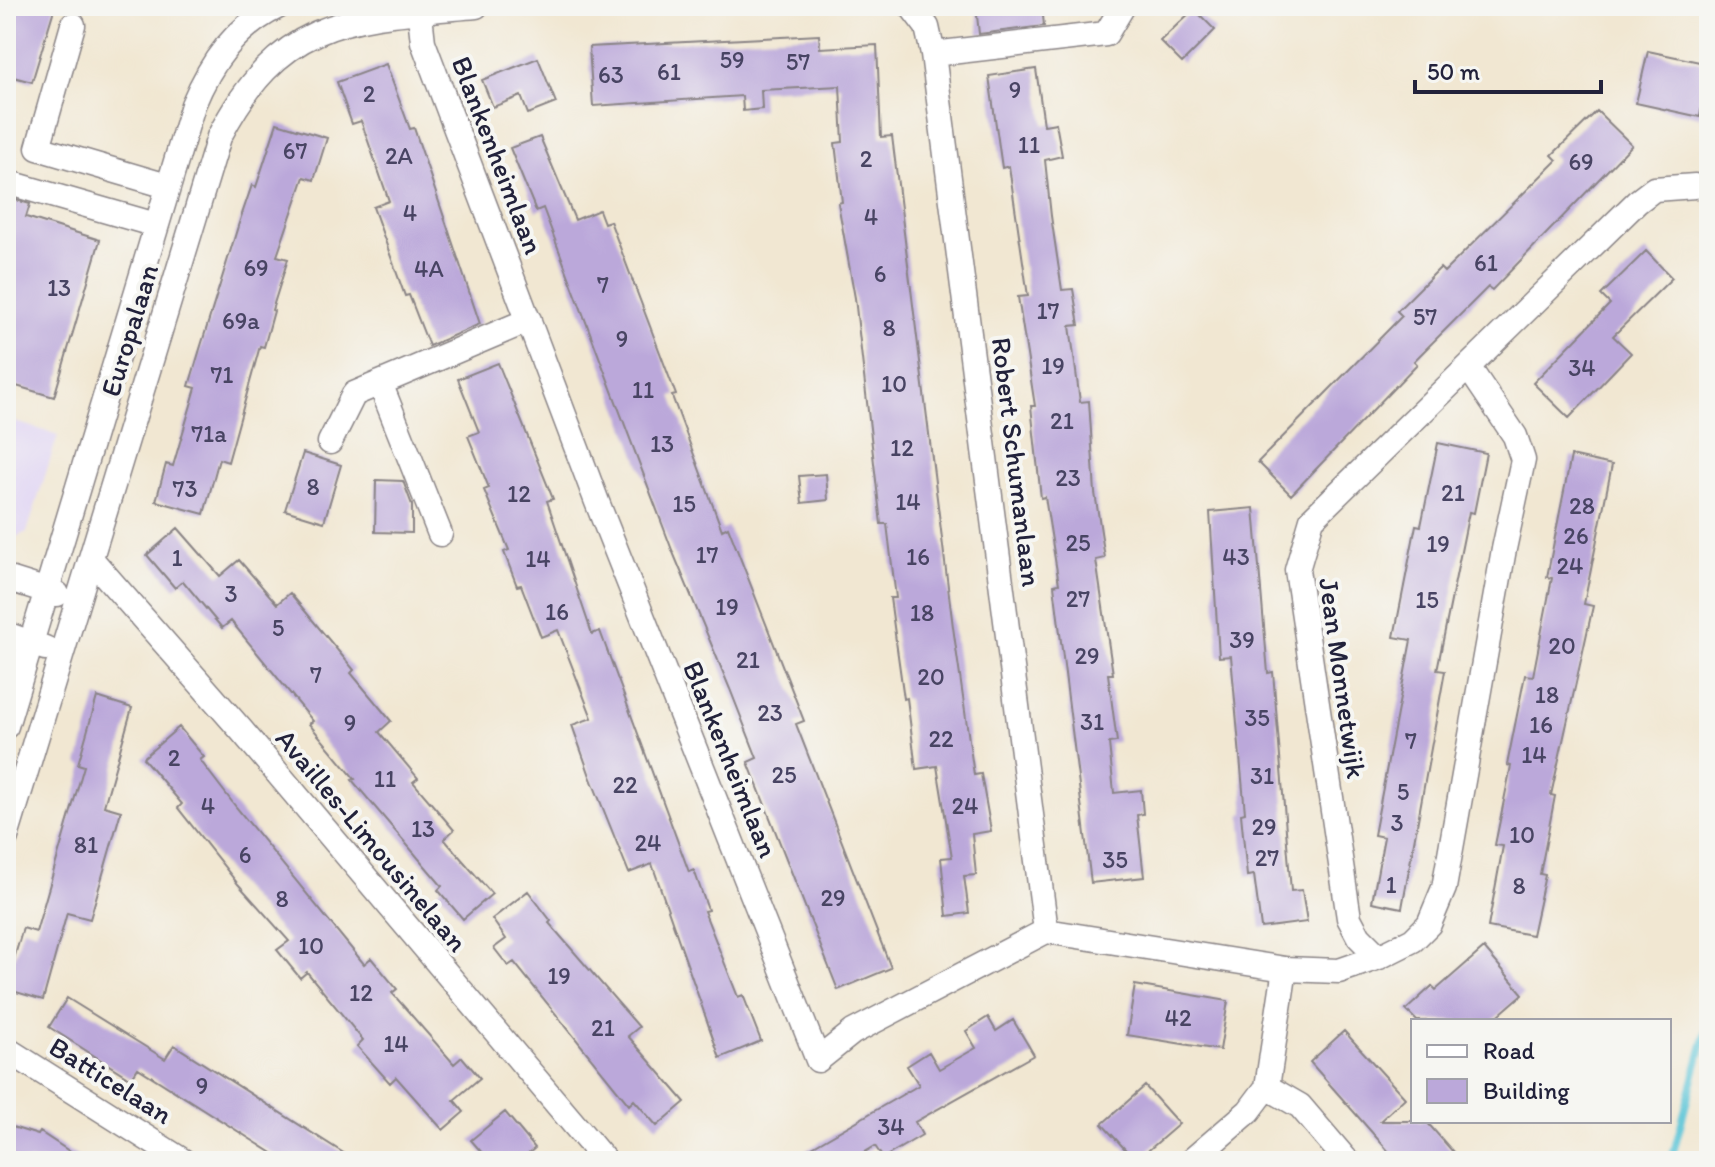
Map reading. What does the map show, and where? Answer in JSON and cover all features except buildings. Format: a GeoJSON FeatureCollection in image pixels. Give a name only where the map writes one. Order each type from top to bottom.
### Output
{"type":"FeatureCollection","features":[{"type":"Feature","properties":{"kind":"street","name":"Europalaan"},"geometry":{"type":"LineString","coordinates":[[6,726],[44,590],[193,105],[208,72],[242,28],[279,6]]}},
{"type":"Feature","properties":{"kind":"street","name":"Europalaan"},"geometry":{"type":"LineString","coordinates":[[6,837],[219,137],[233,109],[262,69],[310,34],[351,21],[419,8],[476,6]]}},
{"type":"Feature","properties":{"kind":"street","name":"Robert Schumanlaan"},"geometry":{"type":"LineString","coordinates":[[911,6],[927,27],[933,54],[1046,931]]}},
{"type":"Feature","properties":{"kind":"street"},"geometry":{"type":"LineString","coordinates":[[933,54],[1106,34],[1123,6]]}},
{"type":"Feature","properties":{"kind":"street","name":"Blankenheimlaan"},"geometry":{"type":"LineString","coordinates":[[419,8],[423,42],[818,1060],[853,1032],[1046,931]]}},
{"type":"Feature","properties":{"kind":"street"},"geometry":{"type":"LineString","coordinates":[[73,25],[38,148],[167,186]]}},
{"type":"Feature","properties":{"kind":"street"},"geometry":{"type":"LineString","coordinates":[[6,182],[156,225]]}},
{"type":"Feature","properties":{"kind":"street","name":"Jean Monnetwijk"},"geometry":{"type":"LineString","coordinates":[[1379,957],[1359,937],[1349,918],[1297,570],[1312,519],[1637,202],[1654,189],[1695,186]]}},
{"type":"Feature","properties":{"kind":"street"},"geometry":{"type":"LineString","coordinates":[[330,442],[354,394],[529,320]]}},
{"type":"Feature","properties":{"kind":"street"},"geometry":{"type":"LineString","coordinates":[[1046,931],[1285,969],[1339,971],[1379,957],[1413,940],[1429,924],[1444,888],[1504,549],[1523,460],[1515,436],[1469,368]]}},
{"type":"Feature","properties":{"kind":"street"},"geometry":{"type":"LineString","coordinates":[[380,383],[440,534]]}},
{"type":"Feature","properties":{"kind":"street","name":"Availles-Limousinelaan"},"geometry":{"type":"LineString","coordinates":[[91,559],[605,1161]]}},
{"type":"Feature","properties":{"kind":"street"},"geometry":{"type":"LineString","coordinates":[[6,578],[78,601]]}},
{"type":"Feature","properties":{"kind":"street"},"geometry":{"type":"LineString","coordinates":[[6,634],[61,653]]}},
{"type":"Feature","properties":{"kind":"street"},"geometry":{"type":"LineString","coordinates":[[1191,1161],[1249,1111],[1267,1087],[1285,969]]}},
{"type":"Feature","properties":{"kind":"street","name":"Batticelaan"},"geometry":{"type":"LineString","coordinates":[[6,1049],[183,1161]]}},
{"type":"Feature","properties":{"kind":"street"},"geometry":{"type":"LineString","coordinates":[[1267,1087],[1300,1106],[1347,1161]]}},
{"type":"Feature","properties":{"kind":"shaded area"},"geometry":{"type":"Polygon","coordinates":[[[6,419],[58,435],[27,532],[14,538],[6,536],[6,419]]]}},
{"type":"Feature","properties":{"kind":"waterway"},"geometry":{"type":"LineString","coordinates":[[1671,1161],[1709,1020]]}}]}
